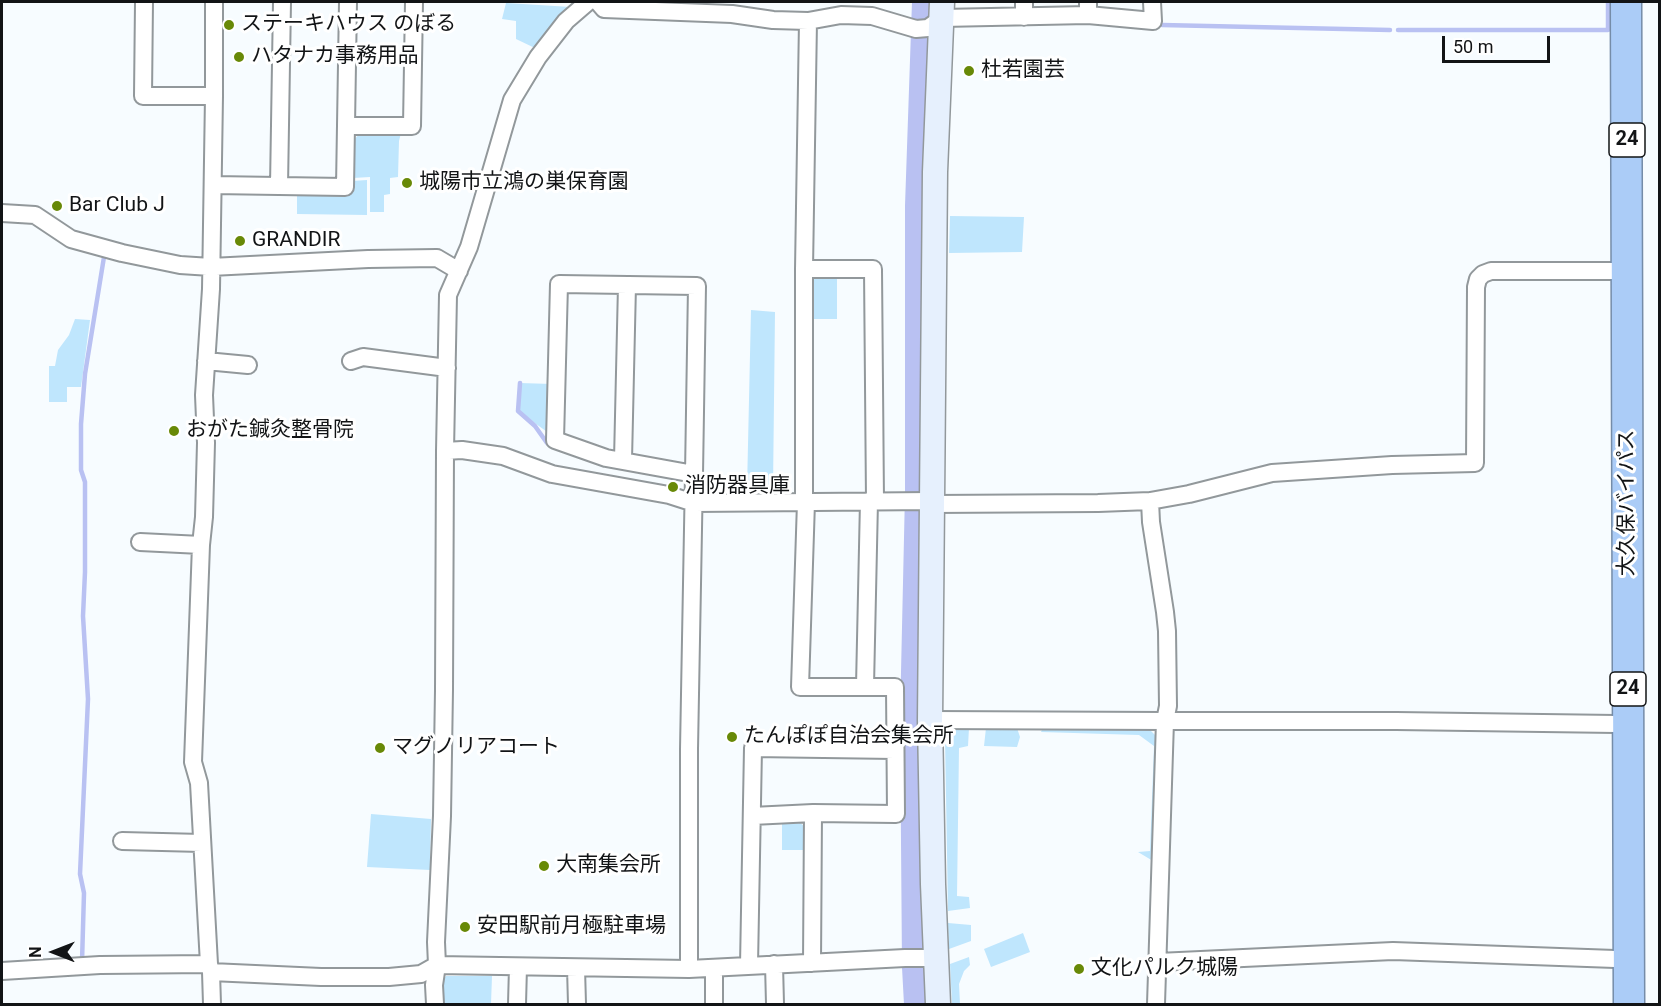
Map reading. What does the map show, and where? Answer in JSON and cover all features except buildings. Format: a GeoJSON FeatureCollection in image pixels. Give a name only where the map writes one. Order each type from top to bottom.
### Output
{"type":"FeatureCollection","features":[{"type":"Feature","properties":{"kind":"highway","name":"大久保バイパス"},"geometry":{"type":"LineString","coordinates":[[1626,2],[1629,1005]]}},
{"type":"Feature","properties":{"kind":"street"},"geometry":{"type":"LineString","coordinates":[[144,2],[143,96],[214,96]]}},
{"type":"Feature","properties":{"kind":"street"},"geometry":{"type":"LineString","coordinates":[[212,1005],[199,783],[193,762],[204,517],[206,444],[204,395],[210,312],[214,2]]}},
{"type":"Feature","properties":{"kind":"street"},"geometry":{"type":"LineString","coordinates":[[279,186],[282,2]]}},
{"type":"Feature","properties":{"kind":"street"},"geometry":{"type":"LineString","coordinates":[[213,185],[345,187],[348,2]]}},
{"type":"Feature","properties":{"kind":"street"},"geometry":{"type":"LineString","coordinates":[[346,126],[412,126],[414,2]]}},
{"type":"Feature","properties":{"kind":"street"},"geometry":{"type":"LineString","coordinates":[[435,1005],[442,816],[448,295],[469,247],[512,100],[538,57],[566,21],[588,2]]}},
{"type":"Feature","properties":{"kind":"street"},"geometry":{"type":"LineString","coordinates":[[598,2],[604,9],[732,14],[772,20],[808,21],[841,15],[932,19],[1024,9],[1088,8],[1153,21],[1152,2]]}},
{"type":"Feature","properties":{"kind":"street"},"geometry":{"type":"LineString","coordinates":[[932,19],[935,172],[930,502],[930,720],[938,1005]]}},
{"type":"Feature","properties":{"kind":"street"},"geometry":{"type":"LineString","coordinates":[[752,816],[813,813],[896,814],[895,687],[800,687],[805,502],[804,269],[808,21]]}},
{"type":"Feature","properties":{"kind":"street"},"geometry":{"type":"LineString","coordinates":[[2,213],[35,215],[71,239],[166,263],[211,267],[437,258],[459,271]]}},
{"type":"Feature","properties":{"kind":"street"},"geometry":{"type":"LineString","coordinates":[[804,269],[873,269],[872,501],[866,686]]}},
{"type":"Feature","properties":{"kind":"street"},"geometry":{"type":"LineString","coordinates":[[445,451],[462,450],[503,456],[552,474],[669,495],[694,502],[1098,503],[1150,501],[1189,495],[1272,473],[1392,465],[1475,463],[1476,287],[1478,279],[1491,271],[1615,271],[1627,278]]}},
{"type":"Feature","properties":{"kind":"street"},"geometry":{"type":"LineString","coordinates":[[689,969],[689,749],[694,502],[697,286],[559,284],[555,440],[606,458],[694,474]]}},
{"type":"Feature","properties":{"kind":"street"},"geometry":{"type":"LineString","coordinates":[[623,460],[627,285]]}},
{"type":"Feature","properties":{"kind":"street"},"geometry":{"type":"LineString","coordinates":[[351,361],[363,357],[447,368]]}},
{"type":"Feature","properties":{"kind":"street"},"geometry":{"type":"LineString","coordinates":[[206,361],[248,364]]}},
{"type":"Feature","properties":{"kind":"street"},"geometry":{"type":"LineString","coordinates":[[1150,501],[1151,522],[1166,612],[1168,706],[1165,721],[1156,1005]]}},
{"type":"Feature","properties":{"kind":"street"},"geometry":{"type":"LineString","coordinates":[[1616,1005],[1614,871],[1619,560],[1628,526]]}},
{"type":"Feature","properties":{"kind":"street"},"geometry":{"type":"LineString","coordinates":[[140,542],[201,545]]}},
{"type":"Feature","properties":{"kind":"street"},"geometry":{"type":"LineString","coordinates":[[930,720],[1616,724]]}},
{"type":"Feature","properties":{"kind":"street"},"geometry":{"type":"LineString","coordinates":[[749,965],[753,748],[895,750]]}},
{"type":"Feature","properties":{"kind":"street"},"geometry":{"type":"LineString","coordinates":[[812,963],[813,813]]}},
{"type":"Feature","properties":{"kind":"street"},"geometry":{"type":"LineString","coordinates":[[122,841],[202,843]]}},
{"type":"Feature","properties":{"kind":"street"},"geometry":{"type":"LineString","coordinates":[[1158,962],[1393,951],[1615,958]]}},
{"type":"Feature","properties":{"kind":"street"},"geometry":{"type":"LineString","coordinates":[[2,970],[100,965],[210,968],[321,977],[388,977],[421,975],[437,965],[689,969],[936,958]]}},
{"type":"Feature","properties":{"kind":"street"},"geometry":{"type":"LineString","coordinates":[[774,964],[775,1005]]}},
{"type":"Feature","properties":{"kind":"street"},"geometry":{"type":"LineString","coordinates":[[517,1005],[518,967]]}},
{"type":"Feature","properties":{"kind":"street"},"geometry":{"type":"LineString","coordinates":[[576,968],[577,1005]]}},
{"type":"Feature","properties":{"kind":"street"},"geometry":{"type":"LineString","coordinates":[[714,968],[714,1005]]}},
{"type":"Feature","properties":{"kind":"shaded area"},"geometry":{"type":"Polygon","coordinates":[[[506,3],[571,7],[539,50],[516,39],[516,21],[502,19],[506,3]]]}},
{"type":"Feature","properties":{"kind":"shaded area"},"geometry":{"type":"Polygon","coordinates":[[[360,133],[401,133],[398,177],[390,178],[390,194],[384,195],[384,212],[370,212],[370,177],[353,178],[353,141],[360,133]]]}},
{"type":"Feature","properties":{"kind":"shaded area"},"geometry":{"type":"Polygon","coordinates":[[[367,180],[367,215],[297,214],[297,193],[351,194],[352,181],[367,180]]]}},
{"type":"Feature","properties":{"kind":"shaded area"},"geometry":{"type":"Polygon","coordinates":[[[950,216],[1024,217],[1022,252],[949,253],[950,216]]]}},
{"type":"Feature","properties":{"kind":"shaded area"},"geometry":{"type":"Polygon","coordinates":[[[817,276],[837,276],[837,319],[810,319],[811,283],[817,276]]]}},
{"type":"Feature","properties":{"kind":"shaded area"},"geometry":{"type":"Polygon","coordinates":[[[751,310],[775,312],[773,489],[747,489],[751,310]]]}},
{"type":"Feature","properties":{"kind":"shaded area"},"geometry":{"type":"Polygon","coordinates":[[[75,319],[90,320],[81,387],[67,387],[67,402],[49,402],[49,366],[55,366],[58,350],[69,335],[75,319]]]}},
{"type":"Feature","properties":{"kind":"shaded area"},"geometry":{"type":"Polygon","coordinates":[[[520,383],[552,384],[550,434],[518,411],[520,383]]]}},
{"type":"Feature","properties":{"kind":"shaded area"},"geometry":{"type":"Polygon","coordinates":[[[1043,727],[1149,729],[1157,737],[1153,861],[1138,852],[1150,851],[1154,746],[1139,735],[1041,732],[1043,727]]]}},
{"type":"Feature","properties":{"kind":"shaded area"},"geometry":{"type":"Polygon","coordinates":[[[952,728],[969,728],[968,746],[959,748],[957,896],[969,897],[970,908],[948,911],[945,738],[952,728]]]}},
{"type":"Feature","properties":{"kind":"shaded area"},"geometry":{"type":"Polygon","coordinates":[[[986,728],[1017,728],[1020,737],[1017,747],[984,746],[986,728]]]}},
{"type":"Feature","properties":{"kind":"shaded area"},"geometry":{"type":"Polygon","coordinates":[[[371,814],[431,819],[430,870],[367,867],[371,814]]]}},
{"type":"Feature","properties":{"kind":"shaded area"},"geometry":{"type":"Polygon","coordinates":[[[782,821],[798,821],[806,828],[806,850],[782,850],[782,821]]]}},
{"type":"Feature","properties":{"kind":"shaded area"},"geometry":{"type":"Polygon","coordinates":[[[948,923],[971,925],[971,941],[949,949],[948,923]]]}},
{"type":"Feature","properties":{"kind":"shaded area"},"geometry":{"type":"Polygon","coordinates":[[[1023,933],[1030,952],[991,967],[984,949],[1023,933]]]}},
{"type":"Feature","properties":{"kind":"shaded area"},"geometry":{"type":"Polygon","coordinates":[[[969,957],[970,965],[964,971],[959,984],[960,1004],[952,1004],[950,964],[969,957]]]}},
{"type":"Feature","properties":{"kind":"shaded area"},"geometry":{"type":"Polygon","coordinates":[[[446,976],[492,976],[491,1004],[443,1004],[443,980],[446,976]]]}},
{"type":"Feature","properties":{"kind":"waterway"},"geometry":{"type":"LineString","coordinates":[[917,1004],[913,717],[918,493],[918,206],[925,2]]}},
{"type":"Feature","properties":{"kind":"waterway"},"geometry":{"type":"LineString","coordinates":[[1398,30],[1608,30],[1608,2]]}},
{"type":"Feature","properties":{"kind":"waterway"},"geometry":{"type":"LineString","coordinates":[[1162,25],[1390,30]]}},
{"type":"Feature","properties":{"kind":"waterway"},"geometry":{"type":"LineString","coordinates":[[82,962],[84,893],[80,874],[88,699],[83,616],[85,482],[81,470],[81,424],[85,374],[104,257]]}},
{"type":"Feature","properties":{"kind":"waterway"},"geometry":{"type":"LineString","coordinates":[[520,383],[518,411],[535,426],[547,443],[553,445]]}},
{"type":"Feature","properties":{"kind":"place","name":"ステーキハウス のぼる"},"geometry":{"type":"Point","coordinates":[229,25]}},
{"type":"Feature","properties":{"kind":"place","name":"ハタナカ事務用品"},"geometry":{"type":"Point","coordinates":[239,57]}},
{"type":"Feature","properties":{"kind":"place","name":"杜若園芸"},"geometry":{"type":"Point","coordinates":[969,71]}},
{"type":"Feature","properties":{"kind":"place","name":"城陽市立鴻の巣保育園"},"geometry":{"type":"Point","coordinates":[407,183]}},
{"type":"Feature","properties":{"kind":"place","name":"Bar Club J"},"geometry":{"type":"Point","coordinates":[57,206]}},
{"type":"Feature","properties":{"kind":"place","name":"GRANDIR"},"geometry":{"type":"Point","coordinates":[240,241]}},
{"type":"Feature","properties":{"kind":"place","name":"おがた鍼灸整骨院"},"geometry":{"type":"Point","coordinates":[174,431]}},
{"type":"Feature","properties":{"kind":"place","name":"消防器具庫"},"geometry":{"type":"Point","coordinates":[673,487]}},
{"type":"Feature","properties":{"kind":"place","name":"たんぽぽ自治会集会所"},"geometry":{"type":"Point","coordinates":[732,737]}},
{"type":"Feature","properties":{"kind":"place","name":"マグノリアコート"},"geometry":{"type":"Point","coordinates":[380,748]}},
{"type":"Feature","properties":{"kind":"place","name":"大南集会所"},"geometry":{"type":"Point","coordinates":[544,866]}},
{"type":"Feature","properties":{"kind":"place","name":"安田駅前月極駐車場"},"geometry":{"type":"Point","coordinates":[465,927]}},
{"type":"Feature","properties":{"kind":"place","name":"文化パルク城陽"},"geometry":{"type":"Point","coordinates":[1079,969]}}]}
